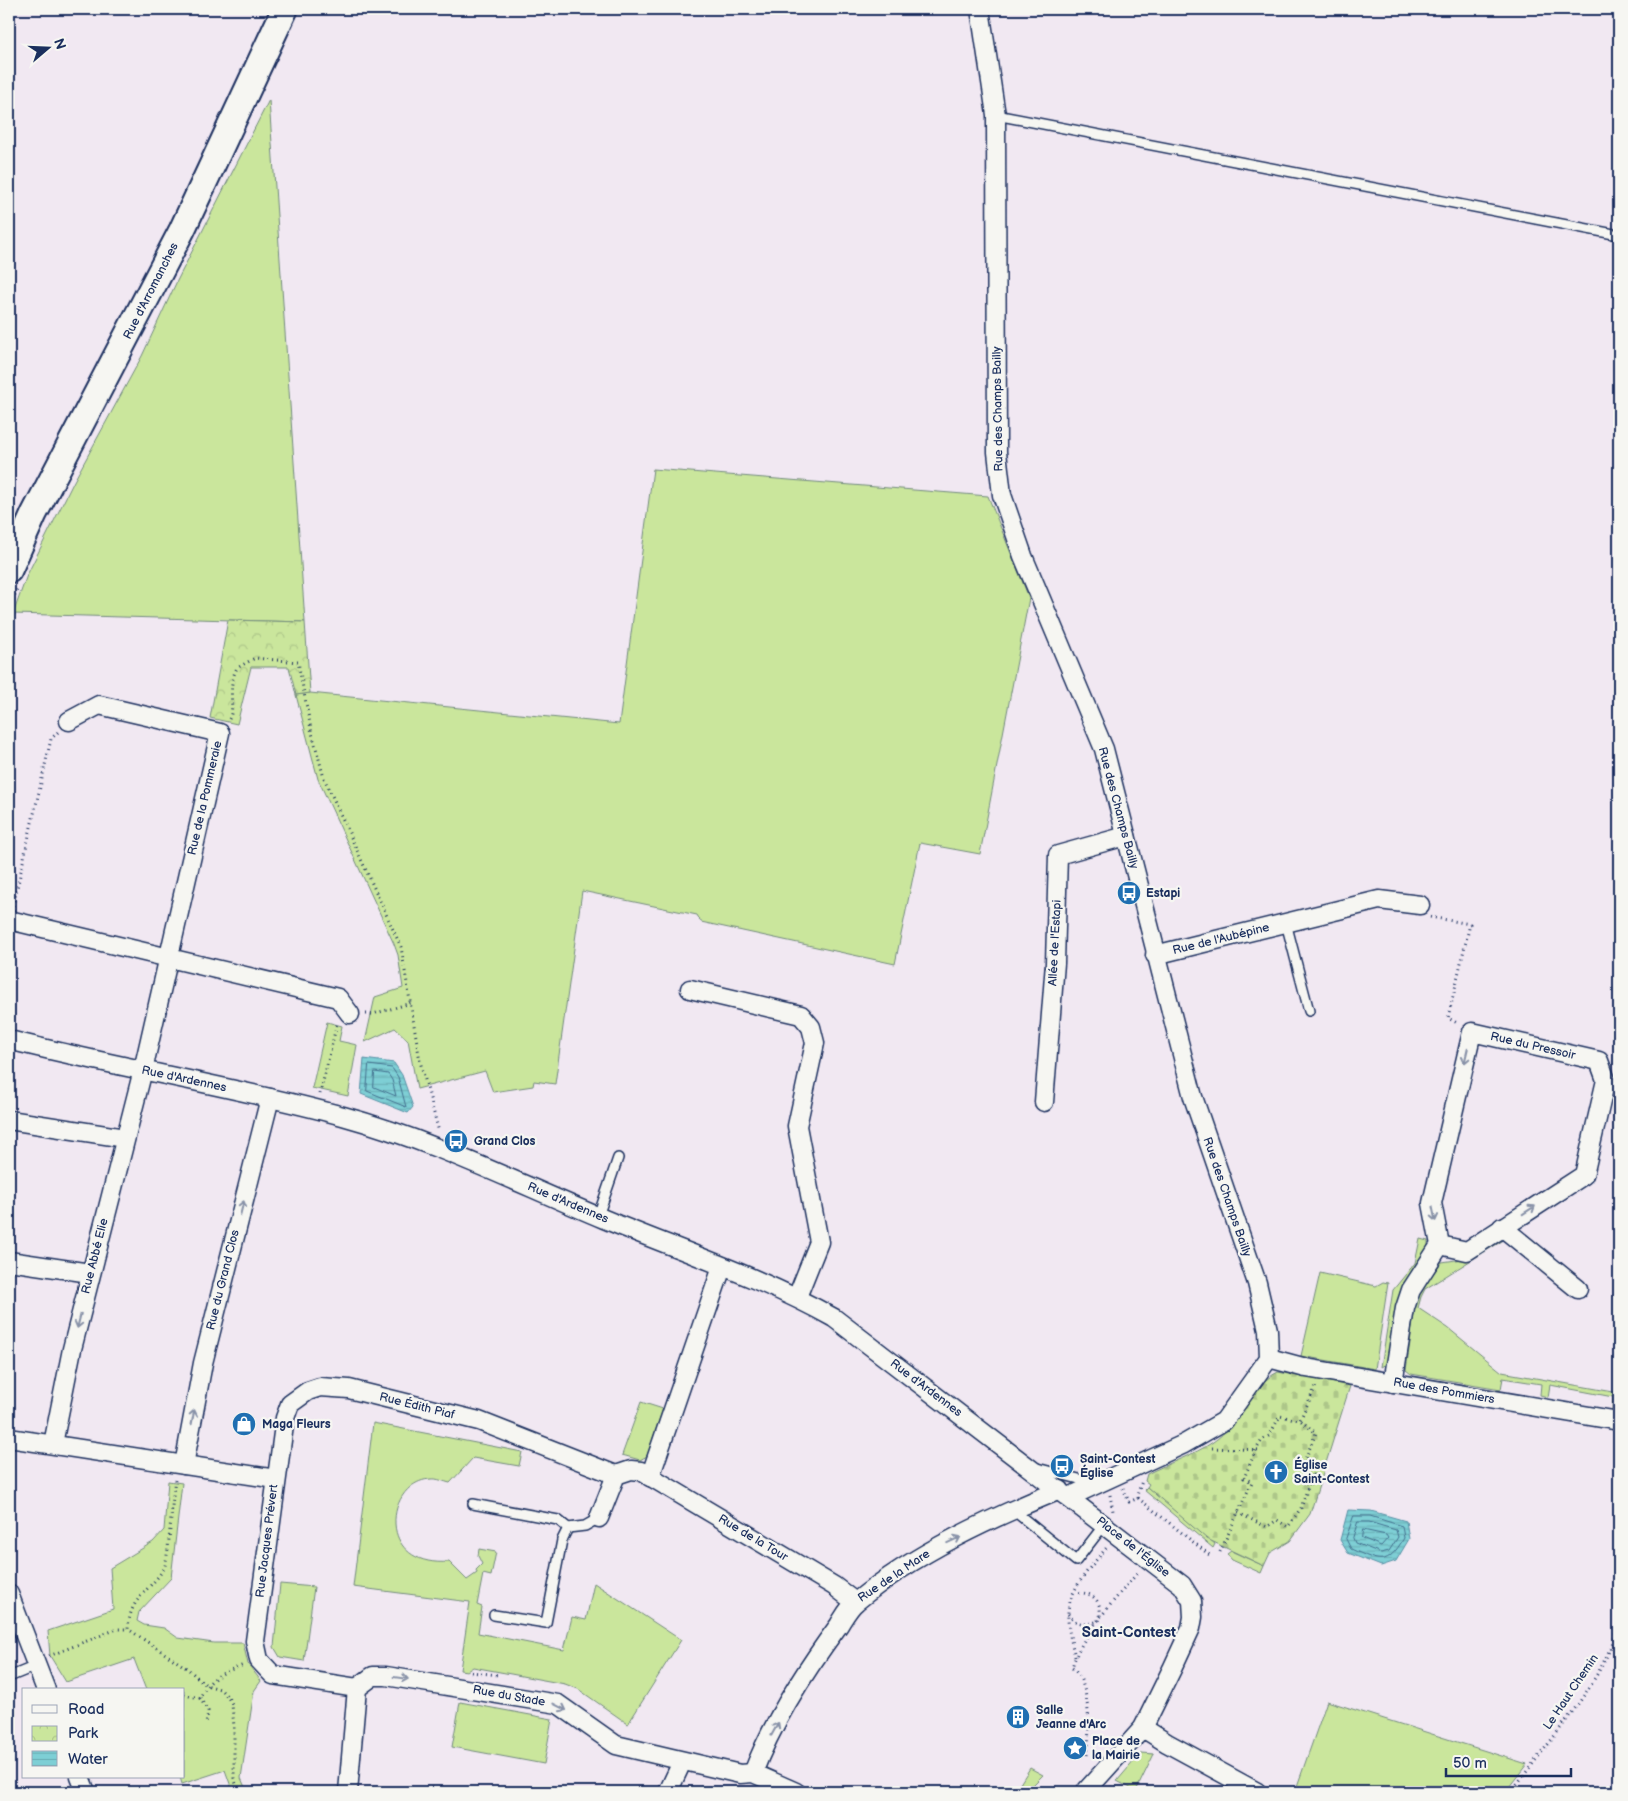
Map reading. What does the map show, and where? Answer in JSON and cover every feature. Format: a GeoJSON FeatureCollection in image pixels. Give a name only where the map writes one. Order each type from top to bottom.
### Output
{"type":"FeatureCollection","features":[{"type":"Feature","properties":{"kind":"main road","name":"Rue d'Arromanches"},"geometry":{"type":"LineString","coordinates":[[9,570],[34,514],[182,230],[285,9]]}},
{"type":"Feature","properties":{"kind":"street","name":"Rue des Champs Bailly"},"geometry":{"type":"LineString","coordinates":[[980,9],[996,115],[997,452],[1002,496],[1023,556],[1104,749],[1155,955],[1193,1097],[1257,1283],[1268,1330],[1269,1358]]}},
{"type":"Feature","properties":{"kind":"street","name":"Rue de la Pommeraie"},"geometry":{"type":"LineString","coordinates":[[69,721],[100,705],[220,733],[143,1070]]}},
{"type":"Feature","properties":{"kind":"street","name":"Allée de l'Estapi"},"geometry":{"type":"LineString","coordinates":[[1044,1102],[1055,963],[1058,855],[1126,836]]}},
{"type":"Feature","properties":{"kind":"street","name":"Rue de l'Aubépine"},"geometry":{"type":"LineString","coordinates":[[1155,955],[1379,900],[1421,910]]}},
{"type":"Feature","properties":{"kind":"street"},"geometry":{"type":"LineString","coordinates":[[9,920],[338,998],[343,1019]]}},
{"type":"Feature","properties":{"kind":"street"},"geometry":{"type":"LineString","coordinates":[[690,989],[801,1015],[811,1027],[815,1043],[797,1126],[819,1242],[797,1297]]}},
{"type":"Feature","properties":{"kind":"street"},"geometry":{"type":"LineString","coordinates":[[1394,1383],[1404,1308],[1410,1290],[1440,1246],[1432,1203],[1472,1032]]}},
{"type":"Feature","properties":{"kind":"street","name":"Rue du Pressoir"},"geometry":{"type":"LineString","coordinates":[[1440,1246],[1467,1251],[1584,1175],[1606,1080],[1599,1061],[1472,1032]]}},
{"type":"Feature","properties":{"kind":"street","name":"Rue d'Ardennes"},"geometry":{"type":"LineString","coordinates":[[9,1040],[270,1098],[368,1124],[443,1150],[598,1216],[797,1297],[834,1318],[1064,1493]]}},
{"type":"Feature","properties":{"kind":"street","name":"Rue Abbé Elie"},"geometry":{"type":"LineString","coordinates":[[53,1444],[90,1273],[143,1070]]}},
{"type":"Feature","properties":{"kind":"street","name":"Rue du Grand Clos"},"geometry":{"type":"LineString","coordinates":[[179,1471],[203,1363],[270,1098]]}},
{"type":"Feature","properties":{"kind":"street"},"geometry":{"type":"LineString","coordinates":[[9,1120],[125,1138]]}},
{"type":"Feature","properties":{"kind":"street"},"geometry":{"type":"LineString","coordinates":[[1502,1227],[1578,1289]]}},
{"type":"Feature","properties":{"kind":"street"},"geometry":{"type":"LineString","coordinates":[[9,1260],[90,1273]]}},
{"type":"Feature","properties":{"kind":"street"},"geometry":{"type":"LineString","coordinates":[[650,1476],[722,1267]]}},
{"type":"Feature","properties":{"kind":"street"},"geometry":{"type":"LineString","coordinates":[[1064,1493],[1097,1484],[1184,1444],[1224,1421],[1269,1358]]}},
{"type":"Feature","properties":{"kind":"street","name":"Rue des Pommiers"},"geometry":{"type":"LineString","coordinates":[[1269,1358],[1322,1371],[1619,1421]]}},
{"type":"Feature","properties":{"kind":"street","name":"Rue Édith Piaf"},"geometry":{"type":"LineString","coordinates":[[276,1478],[285,1418],[290,1404],[303,1394],[320,1387],[349,1389],[479,1421],[616,1475]]}},
{"type":"Feature","properties":{"kind":"street","name":"Rue Jacques Prévert"},"geometry":{"type":"LineString","coordinates":[[9,1438],[53,1444],[179,1471],[276,1478],[255,1641],[258,1660]]}},
{"type":"Feature","properties":{"kind":"street","name":"Rue de la Tour"},"geometry":{"type":"LineString","coordinates":[[616,1475],[631,1470],[641,1471],[834,1586],[855,1602]]}},
{"type":"Feature","properties":{"kind":"street"},"geometry":{"type":"LineString","coordinates":[[599,1518],[616,1475]]}},
{"type":"Feature","properties":{"kind":"street","name":"Rue de la Mare"},"geometry":{"type":"LineString","coordinates":[[753,1773],[760,1754],[818,1652],[855,1602],[930,1551],[1012,1510],[1064,1493]]}},
{"type":"Feature","properties":{"kind":"street","name":"Place de l'Église"},"geometry":{"type":"LineString","coordinates":[[1064,1493],[1182,1585],[1192,1601],[1191,1628],[1144,1728]]}},
{"type":"Feature","properties":{"kind":"street"},"geometry":{"type":"LineString","coordinates":[[9,1594],[45,1688]]}},
{"type":"Feature","properties":{"kind":"street"},"geometry":{"type":"LineString","coordinates":[[258,1660],[273,1676],[357,1688],[348,1792]]}},
{"type":"Feature","properties":{"kind":"street","name":"Rue du Stade"},"geometry":{"type":"LineString","coordinates":[[357,1688],[373,1676],[386,1676],[558,1704],[616,1745],[682,1762],[740,1774],[753,1773],[796,1792]]}},
{"type":"Feature","properties":{"kind":"street"},"geometry":{"type":"LineString","coordinates":[[1085,1792],[1144,1728],[1257,1792]]}},
{"type":"Feature","properties":{"kind":"street"},"geometry":{"type":"LineString","coordinates":[[668,1792],[682,1762]]}},
{"type":"Feature","properties":{"kind":"street"},"geometry":{"type":"LineString","coordinates":[[80,1778],[86,1792]]}},
{"type":"Feature","properties":{"kind":"lane"},"geometry":{"type":"LineString","coordinates":[[996,115],[1619,235]]}},
{"type":"Feature","properties":{"kind":"lane","name":"Rue de l'Aubépine"},"geometry":{"type":"LineString","coordinates":[[1286,922],[1309,1011]]}},
{"type":"Feature","properties":{"kind":"lane"},"geometry":{"type":"LineString","coordinates":[[598,1216],[618,1158]]}},
{"type":"Feature","properties":{"kind":"lane"},"geometry":{"type":"LineString","coordinates":[[1029,1466],[1097,1484]]}},
{"type":"Feature","properties":{"kind":"lane"},"geometry":{"type":"LineString","coordinates":[[473,1504],[558,1520],[568,1528],[585,1526],[599,1518]]}},
{"type":"Feature","properties":{"kind":"lane"},"geometry":{"type":"LineString","coordinates":[[1012,1510],[1076,1561],[1104,1525]]}},
{"type":"Feature","properties":{"kind":"lane"},"geometry":{"type":"LineString","coordinates":[[494,1615],[546,1623],[562,1540],[568,1528]]}},
{"type":"Feature","properties":{"kind":"lane"},"geometry":{"type":"LineString","coordinates":[[9,1677],[35,1664]]}},
{"type":"Feature","properties":{"kind":"path"},"geometry":{"type":"LineString","coordinates":[[224,721],[231,716],[230,683],[237,668],[255,658],[298,662],[309,720],[324,778],[401,947],[420,1061],[443,1150]]}},
{"type":"Feature","properties":{"kind":"path"},"geometry":{"type":"LineString","coordinates":[[15,898],[51,739]]}},
{"type":"Feature","properties":{"kind":"path"},"geometry":{"type":"LineString","coordinates":[[1421,910],[1470,924],[1448,1018],[1472,1032]]}},
{"type":"Feature","properties":{"kind":"path"},"geometry":{"type":"LineString","coordinates":[[373,1014],[411,1002]]}},
{"type":"Feature","properties":{"kind":"path"},"geometry":{"type":"LineString","coordinates":[[320,1097],[343,1019]]}},
{"type":"Feature","properties":{"kind":"path"},"geometry":{"type":"LineString","coordinates":[[1300,1420],[1322,1371]]}},
{"type":"Feature","properties":{"kind":"path"},"geometry":{"type":"LineString","coordinates":[[1220,1552],[1252,1482],[1244,1478],[1262,1440],[1269,1436],[1280,1416],[1300,1420],[1316,1433],[1304,1462],[1312,1475],[1301,1508],[1288,1527],[1277,1520],[1267,1527],[1238,1513]]}},
{"type":"Feature","properties":{"kind":"path"},"geometry":{"type":"LineString","coordinates":[[1211,1448],[1261,1450]]}},
{"type":"Feature","properties":{"kind":"path"},"geometry":{"type":"LineString","coordinates":[[128,1630],[129,1614],[136,1601],[164,1567],[179,1471]]}},
{"type":"Feature","properties":{"kind":"path"},"geometry":{"type":"LineString","coordinates":[[1138,1498],[1137,1495],[1144,1477]]}},
{"type":"Feature","properties":{"kind":"path"},"geometry":{"type":"LineString","coordinates":[[1120,1483],[1129,1502],[1138,1498]]}},
{"type":"Feature","properties":{"kind":"path"},"geometry":{"type":"LineString","coordinates":[[1138,1498],[1212,1557]]}},
{"type":"Feature","properties":{"kind":"path"},"geometry":{"type":"LineString","coordinates":[[1075,1658],[1068,1613],[1074,1593],[1111,1542]]}},
{"type":"Feature","properties":{"kind":"path"},"geometry":{"type":"LineString","coordinates":[[1087,1755],[1089,1728],[1086,1700],[1076,1671],[1072,1668],[1075,1658],[1100,1621],[1143,1566]]}},
{"type":"Feature","properties":{"kind":"path"},"geometry":{"type":"LineString","coordinates":[[1074,1593],[1090,1593],[1096,1598],[1100,1611],[1100,1621]]}},
{"type":"Feature","properties":{"kind":"path"},"geometry":{"type":"LineString","coordinates":[[1068,1613],[1077,1623],[1084,1625],[1100,1621]]}},
{"type":"Feature","properties":{"kind":"path","name":"Le Haut Chemin"},"geometry":{"type":"LineString","coordinates":[[1512,1792],[1588,1687],[1607,1654],[1619,1621]]}},
{"type":"Feature","properties":{"kind":"path"},"geometry":{"type":"LineString","coordinates":[[35,1664],[117,1629],[128,1630],[188,1669],[206,1685],[220,1689],[232,1704],[234,1727],[232,1763],[234,1778],[239,1792]]}},
{"type":"Feature","properties":{"kind":"path"},"geometry":{"type":"LineString","coordinates":[[200,1698],[206,1685],[213,1678],[258,1660]]}},
{"type":"Feature","properties":{"kind":"path"},"geometry":{"type":"LineString","coordinates":[[185,1696],[200,1698]]}},
{"type":"Feature","properties":{"kind":"path"},"geometry":{"type":"LineString","coordinates":[[200,1698],[208,1711],[206,1724]]}},
{"type":"Feature","properties":{"kind":"path"},"geometry":{"type":"LineString","coordinates":[[1109,1786],[1118,1792]]}},
{"type":"Feature","properties":{"kind":"green space"},"geometry":{"type":"Polygon","coordinates":[[[269,100],[305,622],[13,614],[27,575],[74,481],[142,356],[177,281],[269,100]]]}},
{"type":"Feature","properties":{"kind":"green space"},"geometry":{"type":"Polygon","coordinates":[[[653,469],[988,496],[1029,598],[980,854],[920,843],[895,964],[701,922],[697,915],[582,891],[555,1084],[534,1081],[533,1086],[493,1092],[485,1071],[417,1089],[408,1040],[395,1028],[365,1042],[375,997],[403,988],[398,955],[318,779],[296,695],[310,693],[619,724],[653,469]]]}},
{"type":"Feature","properties":{"kind":"green space"},"geometry":{"type":"Polygon","coordinates":[[[228,620],[305,622],[310,693],[296,695],[289,667],[251,667],[237,724],[210,718],[228,620]]]}},
{"type":"Feature","properties":{"kind":"green space"},"geometry":{"type":"Polygon","coordinates":[[[327,1022],[342,1026],[339,1041],[357,1045],[348,1096],[312,1088],[327,1022]]]}},
{"type":"Feature","properties":{"kind":"green space"},"geometry":{"type":"Polygon","coordinates":[[[1420,1239],[1428,1241],[1428,1251],[1400,1292],[1388,1363],[1381,1367],[1393,1290],[1415,1263],[1420,1239]]]}},
{"type":"Feature","properties":{"kind":"green space"},"geometry":{"type":"Polygon","coordinates":[[[1500,1239],[1502,1241],[1425,1289],[1418,1308],[1448,1328],[1502,1372],[1619,1393],[1619,1411],[1612,1409],[1613,1397],[1550,1385],[1548,1397],[1540,1395],[1541,1384],[1503,1378],[1501,1389],[1411,1374],[1406,1370],[1417,1294],[1442,1262],[1470,1258],[1500,1239]]]}},
{"type":"Feature","properties":{"kind":"green space"},"geometry":{"type":"Polygon","coordinates":[[[1320,1273],[1376,1286],[1383,1282],[1388,1283],[1375,1369],[1301,1356],[1320,1273]]]}},
{"type":"Feature","properties":{"kind":"green space"},"geometry":{"type":"Polygon","coordinates":[[[1278,1372],[1350,1386],[1310,1514],[1290,1541],[1270,1553],[1264,1566],[1207,1539],[1147,1487],[1149,1484],[1145,1481],[1147,1474],[1198,1451],[1213,1442],[1230,1425],[1259,1386],[1278,1372]]]}},
{"type":"Feature","properties":{"kind":"green space"},"geometry":{"type":"Polygon","coordinates":[[[641,1402],[663,1409],[647,1456],[640,1460],[622,1455],[641,1402]]]}},
{"type":"Feature","properties":{"kind":"green space"},"geometry":{"type":"Polygon","coordinates":[[[373,1423],[522,1452],[519,1466],[473,1458],[450,1483],[431,1479],[416,1483],[404,1494],[397,1508],[395,1524],[399,1539],[408,1552],[425,1560],[449,1562],[467,1580],[477,1573],[476,1570],[482,1564],[478,1556],[479,1549],[496,1552],[491,1576],[483,1574],[477,1605],[482,1607],[478,1633],[564,1650],[572,1617],[586,1620],[594,1583],[681,1640],[628,1724],[578,1689],[565,1684],[473,1667],[467,1671],[460,1670],[470,1602],[353,1587],[373,1423]]]}},
{"type":"Feature","properties":{"kind":"green space"},"geometry":{"type":"Polygon","coordinates":[[[168,1481],[182,1483],[171,1578],[139,1612],[137,1621],[144,1625],[164,1628],[178,1638],[214,1643],[243,1643],[248,1664],[261,1681],[254,1691],[241,1778],[247,1792],[233,1792],[225,1770],[182,1784],[180,1778],[185,1778],[185,1688],[145,1688],[134,1659],[66,1682],[50,1656],[48,1631],[113,1609],[110,1568],[153,1542],[164,1530],[168,1481]]]}},
{"type":"Feature","properties":{"kind":"green space"},"geometry":{"type":"Polygon","coordinates":[[[1147,1487],[1215,1544],[1213,1548],[1144,1490],[1147,1487]]]}},
{"type":"Feature","properties":{"kind":"green space"},"geometry":{"type":"Polygon","coordinates":[[[1231,1551],[1264,1566],[1261,1573],[1232,1560],[1227,1554],[1231,1551]]]}},
{"type":"Feature","properties":{"kind":"green space"},"geometry":{"type":"Polygon","coordinates":[[[280,1584],[314,1587],[304,1661],[280,1657],[274,1647],[280,1584]]]}},
{"type":"Feature","properties":{"kind":"green space"},"geometry":{"type":"Polygon","coordinates":[[[1327,1701],[1527,1764],[1505,1792],[1295,1792],[1327,1701]]]}},
{"type":"Feature","properties":{"kind":"green space"},"geometry":{"type":"Polygon","coordinates":[[[460,1702],[552,1719],[544,1764],[452,1747],[460,1702]]]}},
{"type":"Feature","properties":{"kind":"green space"},"geometry":{"type":"Polygon","coordinates":[[[1141,1753],[1154,1754],[1136,1791],[1117,1781],[1141,1753]]]}},
{"type":"Feature","properties":{"kind":"green space"},"geometry":{"type":"Polygon","coordinates":[[[1030,1768],[1043,1775],[1032,1786],[1023,1790],[1018,1787],[1030,1768]]]}},
{"type":"Feature","properties":{"kind":"water"},"geometry":{"type":"Polygon","coordinates":[[[364,1059],[394,1063],[402,1075],[413,1107],[408,1113],[361,1094],[364,1059]]]}},
{"type":"Feature","properties":{"kind":"water"},"geometry":{"type":"Polygon","coordinates":[[[1348,1510],[1371,1511],[1406,1521],[1409,1539],[1396,1561],[1381,1566],[1348,1553],[1340,1540],[1348,1510]]]}},
{"type":"Feature","properties":{"kind":"place","name":"Estapi"},"geometry":{"type":"Point","coordinates":[1129,893]}},
{"type":"Feature","properties":{"kind":"place","name":"Grand Clos"},"geometry":{"type":"Point","coordinates":[456,1141]}},
{"type":"Feature","properties":{"kind":"place","name":"Maga Fleurs"},"geometry":{"type":"Point","coordinates":[244,1424]}},
{"type":"Feature","properties":{"kind":"place","name":"Saint-Contest Église"},"geometry":{"type":"Point","coordinates":[1062,1466]}},
{"type":"Feature","properties":{"kind":"place","name":"Église Saint-Contest"},"geometry":{"type":"Point","coordinates":[1276,1472]}},
{"type":"Feature","properties":{"kind":"place","name":"Salle Jeanne d'Arc"},"geometry":{"type":"Point","coordinates":[1018,1717]}},
{"type":"Feature","properties":{"kind":"place","name":"Place de la Mairie"},"geometry":{"type":"Point","coordinates":[1075,1748]}},
{"type":"Feature","properties":{"kind":"district","name":"Saint-Contest"},"geometry":{"type":"Point","coordinates":[1129,1632]}}]}
